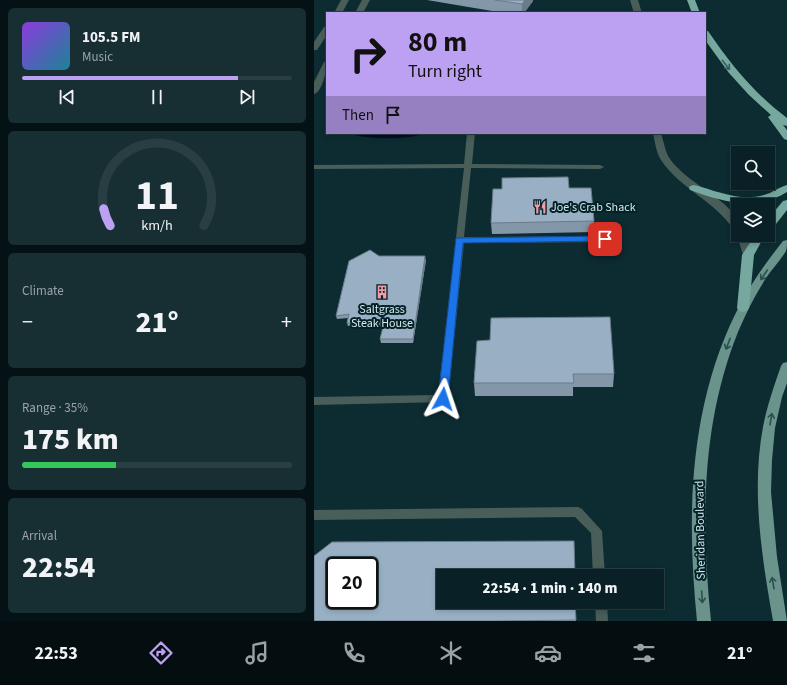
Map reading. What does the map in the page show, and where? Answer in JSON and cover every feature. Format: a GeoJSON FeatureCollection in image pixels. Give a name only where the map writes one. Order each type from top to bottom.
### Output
{"type":"FeatureCollection","features":[{"type":"Feature","properties":{"kind":"highway"},"geometry":{"type":"LineString","coordinates":[[691,0],[696,12]]}},
{"type":"Feature","properties":{"kind":"highway"},"geometry":{"type":"LineString","coordinates":[[706,35],[722,60],[735,76],[766,108],[787,137]]}},
{"type":"Feature","properties":{"kind":"highway"},"geometry":{"type":"LineString","coordinates":[[766,108],[787,123]]}},
{"type":"Feature","properties":{"kind":"highway"},"geometry":{"type":"LineString","coordinates":[[694,188],[723,198],[748,201],[767,198],[782,192],[787,188]]}},
{"type":"Feature","properties":{"kind":"highway"},"geometry":{"type":"LineString","coordinates":[[775,218],[787,203]]}},
{"type":"Feature","properties":{"kind":"highway"},"geometry":{"type":"LineString","coordinates":[[743,308],[748,255],[756,242]]}},
{"type":"Feature","properties":{"kind":"main road","name":"Sheridan Boulevard"},"geometry":{"type":"LineString","coordinates":[[704,621],[698,508],[700,467],[704,433],[713,393],[726,348],[743,308],[760,280],[787,243]]}},
{"type":"Feature","properties":{"kind":"main road"},"geometry":{"type":"LineString","coordinates":[[780,621],[772,575],[766,523],[764,486],[772,415],[781,380],[787,366]]}},
{"type":"Feature","properties":{"kind":"street"},"geometry":{"type":"LineString","coordinates":[[339,12],[345,0]]}},
{"type":"Feature","properties":{"kind":"street"},"geometry":{"type":"LineString","coordinates":[[360,12],[366,0]]}},
{"type":"Feature","properties":{"kind":"street"},"geometry":{"type":"LineString","coordinates":[[634,0],[638,12]]}},
{"type":"Feature","properties":{"kind":"street"},"geometry":{"type":"LineString","coordinates":[[314,48],[326,30]]}},
{"type":"Feature","properties":{"kind":"street"},"geometry":{"type":"LineString","coordinates":[[314,92],[326,66]]}},
{"type":"Feature","properties":{"kind":"street"},"geometry":{"type":"LineString","coordinates":[[658,134],[665,158],[680,176],[731,218]]}},
{"type":"Feature","properties":{"kind":"street"},"geometry":{"type":"LineString","coordinates":[[745,242],[748,255]]}},
{"type":"Feature","properties":{"kind":"lane"},"geometry":{"type":"LineString","coordinates":[[314,401],[443,399],[471,134]]}},
{"type":"Feature","properties":{"kind":"lane"},"geometry":{"type":"LineString","coordinates":[[314,167],[600,167]]}},
{"type":"Feature","properties":{"kind":"lane"},"geometry":{"type":"LineString","coordinates":[[459,240],[605,239]]}},
{"type":"Feature","properties":{"kind":"lane"},"geometry":{"type":"LineString","coordinates":[[314,516],[578,512],[596,531],[599,569]]}},
{"type":"Feature","properties":{"kind":"lane"},"geometry":{"type":"LineString","coordinates":[[601,609],[602,621]]}},
{"type":"Feature","properties":{"kind":"water"},"geometry":{"type":"Polygon","coordinates":[[[354,134],[420,134],[399,138],[376,138],[354,134]]]}},
{"type":"Feature","properties":{"kind":"building"},"geometry":{"type":"Polygon","coordinates":[[[495,0],[525,0],[522,4],[495,0]]]}},
{"type":"Feature","properties":{"kind":"building"},"geometry":{"type":"Polygon","coordinates":[[[568,177],[569,188],[591,188],[594,221],[491,223],[493,189],[502,189],[502,178],[568,177]]]}},
{"type":"Feature","properties":{"kind":"building","name":"Saltgrass Steak House"},"geometry":{"type":"Polygon","coordinates":[[[370,250],[379,256],[425,256],[413,339],[380,339],[384,323],[347,323],[349,314],[336,316],[349,261],[370,250]]]}},
{"type":"Feature","properties":{"kind":"building"},"geometry":{"type":"Polygon","coordinates":[[[610,317],[614,374],[573,374],[574,383],[474,383],[477,341],[490,340],[491,318],[610,317]]]}},
{"type":"Feature","properties":{"kind":"building"},"geometry":{"type":"Polygon","coordinates":[[[574,541],[575,569],[436,569],[436,609],[575,609],[576,620],[314,621],[314,556],[332,542],[574,541]]]}},
{"type":"Feature","properties":{"kind":"place","name":"Joe's Crab Shack"},"geometry":{"type":"Point","coordinates":[540,207]}},
{"type":"Feature","properties":{"kind":"place","name":"Saltgrass Steak House"},"geometry":{"type":"Point","coordinates":[382,292]}},
{"type":"Feature","properties":{"kind":"route"},"geometry":{"type":"LineString","coordinates":[[443,399],[459,240],[605,239]]}}]}
